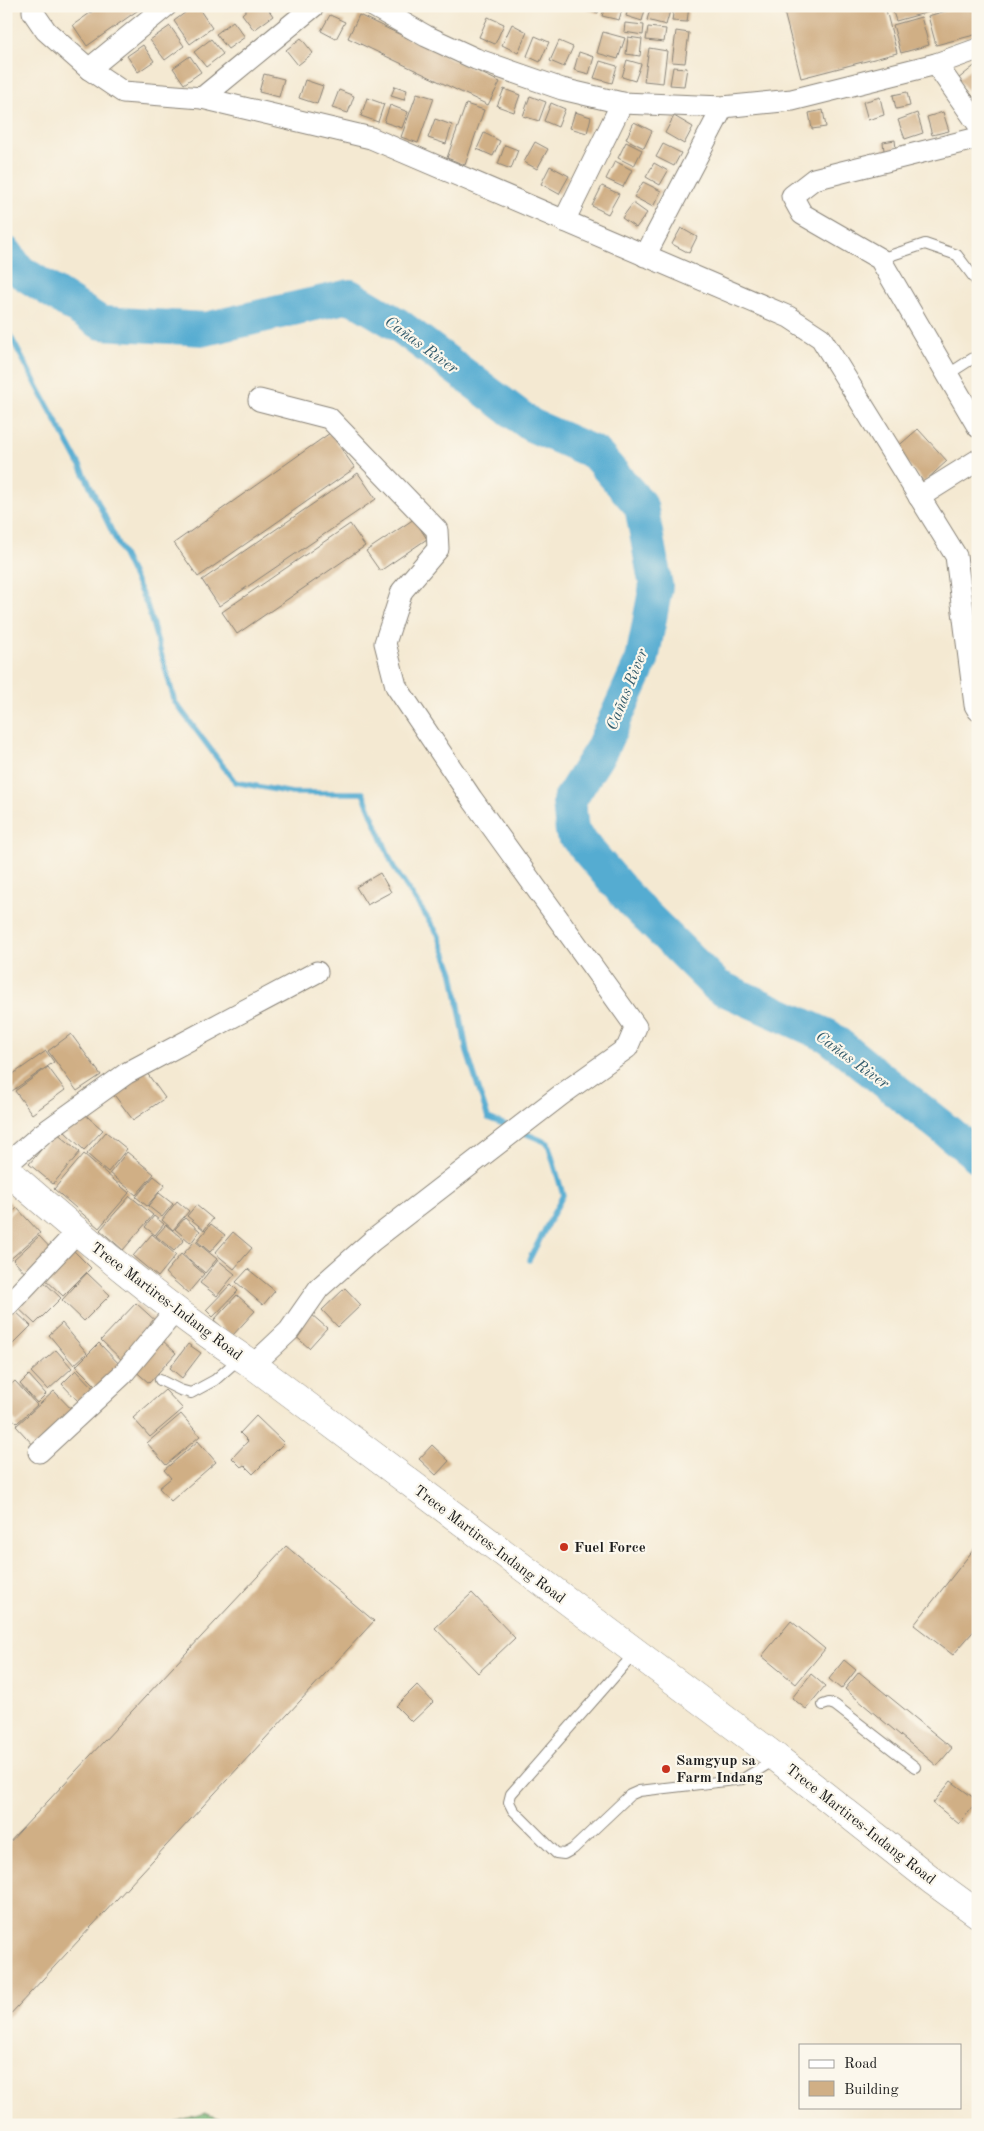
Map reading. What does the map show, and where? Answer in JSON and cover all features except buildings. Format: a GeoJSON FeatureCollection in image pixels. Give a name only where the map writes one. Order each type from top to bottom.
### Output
{"type":"FeatureCollection","features":[{"type":"Feature","properties":{"kind":"main road","name":"Trece Martires-Indang Road"},"geometry":{"type":"LineString","coordinates":[[6,1170],[77,1232],[175,1310],[777,1758],[934,1882],[978,1914]]}},
{"type":"Feature","properties":{"kind":"street"},"geometry":{"type":"LineString","coordinates":[[33,6],[33,12],[46,31],[89,69],[123,92],[202,98],[372,138],[789,318],[821,338],[956,556],[975,704],[978,710]]}},
{"type":"Feature","properties":{"kind":"street"},"geometry":{"type":"LineString","coordinates":[[89,69],[166,6]]}},
{"type":"Feature","properties":{"kind":"street"},"geometry":{"type":"LineString","coordinates":[[202,98],[314,6]]}},
{"type":"Feature","properties":{"kind":"street"},"geometry":{"type":"LineString","coordinates":[[373,6],[426,36],[476,60],[562,89],[622,103],[723,107],[792,100],[936,64],[978,50]]}},
{"type":"Feature","properties":{"kind":"street"},"geometry":{"type":"LineString","coordinates":[[936,64],[978,124]]}},
{"type":"Feature","properties":{"kind":"street"},"geometry":{"type":"LineString","coordinates":[[564,221],[622,103]]}},
{"type":"Feature","properties":{"kind":"street"},"geometry":{"type":"LineString","coordinates":[[645,256],[723,107]]}},
{"type":"Feature","properties":{"kind":"street"},"geometry":{"type":"LineString","coordinates":[[978,138],[814,180],[792,196],[802,214],[880,259],[978,427]]}},
{"type":"Feature","properties":{"kind":"street"},"geometry":{"type":"LineString","coordinates":[[246,1361],[289,1331],[319,1288],[372,1241],[528,1121],[627,1048],[636,1027],[472,799],[396,686],[385,643],[402,591],[438,549],[437,530],[329,418],[259,400]]}},
{"type":"Feature","properties":{"kind":"street"},"geometry":{"type":"LineString","coordinates":[[919,497],[978,460]]}},
{"type":"Feature","properties":{"kind":"street"},"geometry":{"type":"LineString","coordinates":[[6,1165],[42,1134],[127,1073],[317,972]]}},
{"type":"Feature","properties":{"kind":"street"},"geometry":{"type":"LineString","coordinates":[[6,1307],[77,1232]]}},
{"type":"Feature","properties":{"kind":"street"},"geometry":{"type":"LineString","coordinates":[[39,1452],[122,1375],[175,1310]]}},
{"type":"Feature","properties":{"kind":"lane"},"geometry":{"type":"LineString","coordinates":[[880,259],[925,244],[958,255],[978,283]]}},
{"type":"Feature","properties":{"kind":"lane"},"geometry":{"type":"LineString","coordinates":[[947,375],[978,355]]}},
{"type":"Feature","properties":{"kind":"lane"},"geometry":{"type":"LineString","coordinates":[[160,1380],[191,1393],[246,1361]]}},
{"type":"Feature","properties":{"kind":"lane"},"geometry":{"type":"LineString","coordinates":[[635,1652],[511,1794],[509,1802],[513,1810],[556,1853],[564,1854],[573,1849],[630,1796],[639,1791],[743,1780],[777,1758]]}},
{"type":"Feature","properties":{"kind":"lane"},"geometry":{"type":"LineString","coordinates":[[823,1704],[829,1702],[835,1705],[915,1766]]}},
{"type":"Feature","properties":{"kind":"green space"},"geometry":{"type":"Polygon","coordinates":[[[205,2113],[236,2125],[164,2125],[205,2113]]]}},
{"type":"Feature","properties":{"kind":"waterway","name":"Cañas River"},"geometry":{"type":"LineString","coordinates":[[6,253],[18,270],[101,323],[205,329],[350,296],[397,324],[531,425],[595,453],[641,506],[656,586],[642,660],[601,750],[569,801],[572,832],[632,902],[717,986],[828,1036],[978,1156]]}},
{"type":"Feature","properties":{"kind":"waterway"},"geometry":{"type":"LineString","coordinates":[[6,328],[83,471],[147,605],[175,702],[235,782],[292,793],[363,793],[394,868],[438,934],[453,973],[467,1052],[488,1118],[511,1127]]}},
{"type":"Feature","properties":{"kind":"waterway"},"geometry":{"type":"LineString","coordinates":[[522,1132],[548,1143],[563,1195],[529,1260]]}},
{"type":"Feature","properties":{"kind":"place","name":"Fuel Force"},"geometry":{"type":"Point","coordinates":[564,1547]}},
{"type":"Feature","properties":{"kind":"place","name":"Samgyup sa Farm Indang"},"geometry":{"type":"Point","coordinates":[666,1769]}}]}
